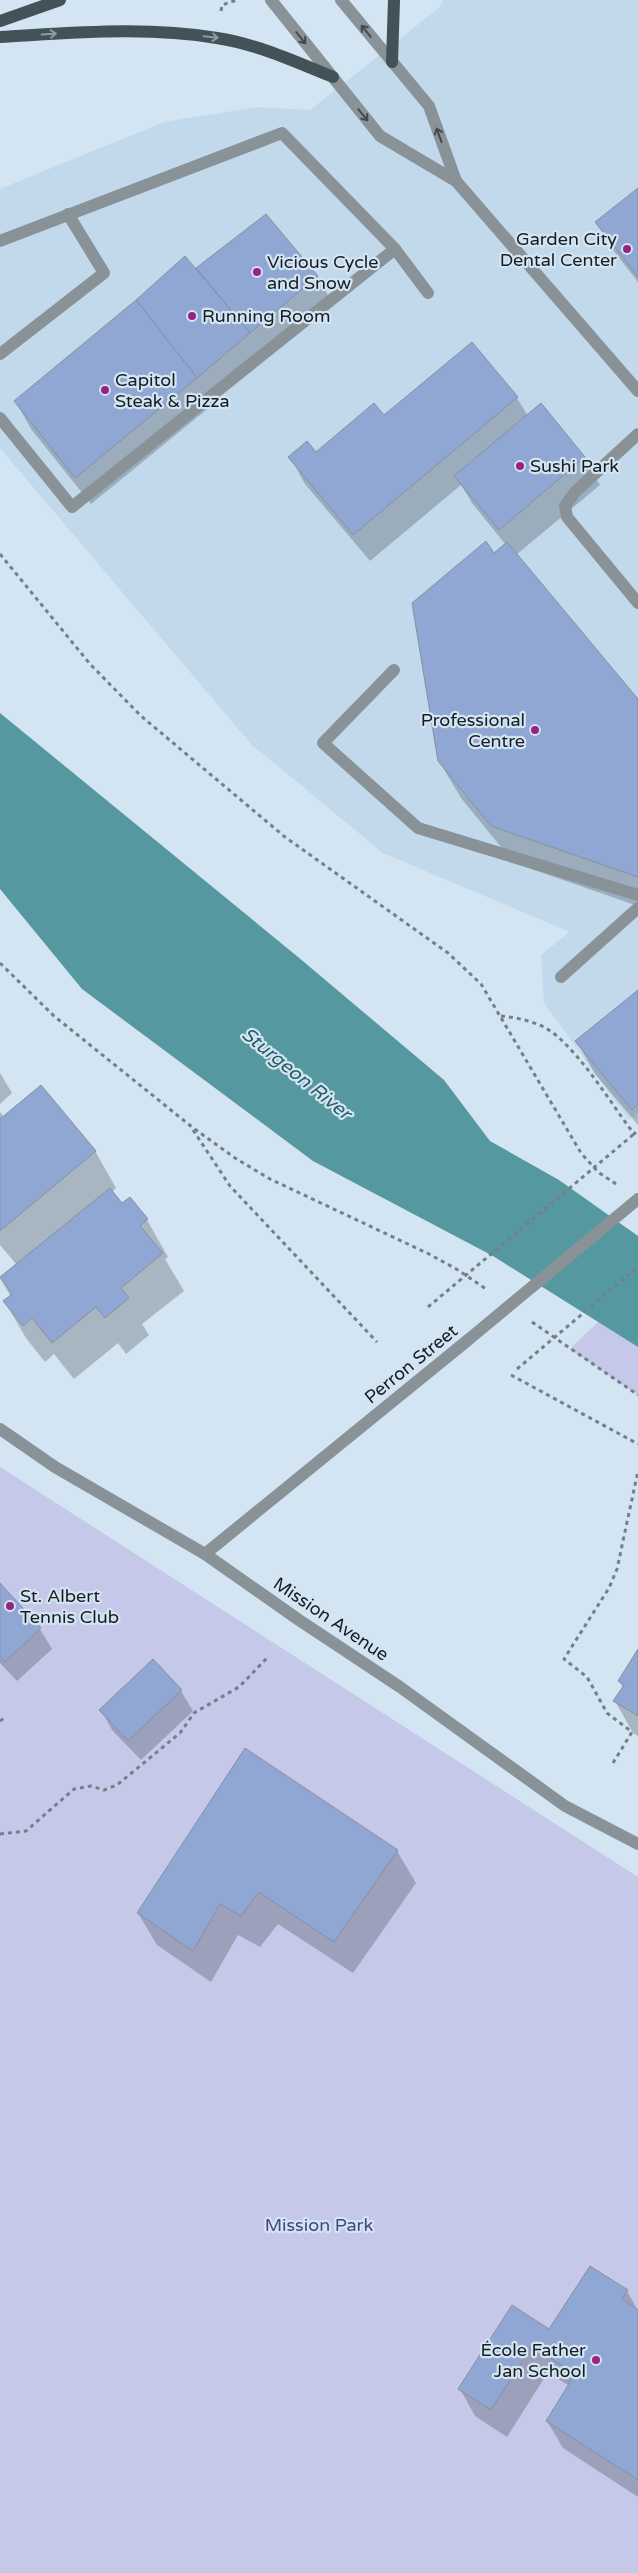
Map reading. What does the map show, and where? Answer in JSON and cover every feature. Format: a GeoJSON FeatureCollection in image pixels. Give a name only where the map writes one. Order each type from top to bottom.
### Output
{"type":"FeatureCollection","features":[{"type":"Feature","properties":{"kind":"main road"},"geometry":{"type":"LineString","coordinates":[[0,21],[60,0]]}},
{"type":"Feature","properties":{"kind":"main road"},"geometry":{"type":"LineString","coordinates":[[392,62],[394,0]]}},
{"type":"Feature","properties":{"kind":"main road"},"geometry":{"type":"LineString","coordinates":[[0,37],[137,31],[217,38],[246,44],[333,77]]}},
{"type":"Feature","properties":{"kind":"street"},"geometry":{"type":"LineString","coordinates":[[271,0],[380,136],[456,181],[638,390]]}},
{"type":"Feature","properties":{"kind":"street"},"geometry":{"type":"LineString","coordinates":[[341,0],[429,106],[456,181]]}},
{"type":"Feature","properties":{"kind":"street"},"geometry":{"type":"LineString","coordinates":[[0,241],[282,133],[395,249],[428,293]]}},
{"type":"Feature","properties":{"kind":"street"},"geometry":{"type":"LineString","coordinates":[[0,354],[104,274],[68,214]]}},
{"type":"Feature","properties":{"kind":"street"},"geometry":{"type":"LineString","coordinates":[[0,418],[72,507],[395,249]]}},
{"type":"Feature","properties":{"kind":"street"},"geometry":{"type":"LineString","coordinates":[[638,434],[575,492],[565,506],[567,517],[638,602]]}},
{"type":"Feature","properties":{"kind":"street"},"geometry":{"type":"LineString","coordinates":[[394,670],[323,743],[418,828],[638,895]]}},
{"type":"Feature","properties":{"kind":"street"},"geometry":{"type":"LineString","coordinates":[[561,977],[638,908]]}},
{"type":"Feature","properties":{"kind":"street","name":"Perron Street"},"geometry":{"type":"LineString","coordinates":[[205,1554],[638,1199]]}},
{"type":"Feature","properties":{"kind":"street","name":"Mission Avenue"},"geometry":{"type":"LineString","coordinates":[[0,1429],[55,1467],[205,1554],[299,1620],[400,1687],[565,1806],[638,1844]]}},
{"type":"Feature","properties":{"kind":"path"},"geometry":{"type":"LineString","coordinates":[[220,13],[222,5],[237,0]]}},
{"type":"Feature","properties":{"kind":"path"},"geometry":{"type":"LineString","coordinates":[[0,554],[90,664],[141,716],[285,837],[448,953],[481,984],[581,1153],[598,1172],[622,1188]]}},
{"type":"Feature","properties":{"kind":"path"},"geometry":{"type":"LineString","coordinates":[[0,963],[54,1016],[192,1127],[235,1158],[270,1179],[429,1254],[458,1270],[490,1292]]}},
{"type":"Feature","properties":{"kind":"path"},"geometry":{"type":"LineString","coordinates":[[501,1016],[520,1018],[535,1023],[558,1036],[590,1074],[634,1134]]}},
{"type":"Feature","properties":{"kind":"path"},"geometry":{"type":"LineString","coordinates":[[192,1127],[230,1186],[377,1342]]}},
{"type":"Feature","properties":{"kind":"path"},"geometry":{"type":"LineString","coordinates":[[428,1307],[638,1130]]}},
{"type":"Feature","properties":{"kind":"path"},"geometry":{"type":"LineString","coordinates":[[517,1369],[638,1267]]}},
{"type":"Feature","properties":{"kind":"path"},"geometry":{"type":"LineString","coordinates":[[530,1321],[638,1395]]}},
{"type":"Feature","properties":{"kind":"path"},"geometry":{"type":"LineString","coordinates":[[511,1375],[638,1444]]}},
{"type":"Feature","properties":{"kind":"path"},"geometry":{"type":"LineString","coordinates":[[613,1763],[632,1732],[607,1713],[588,1676],[564,1660],[609,1588],[616,1569],[638,1471]]}},
{"type":"Feature","properties":{"kind":"path"},"geometry":{"type":"LineString","coordinates":[[0,1834],[26,1831],[74,1789],[90,1786],[104,1790],[118,1785],[180,1733],[194,1713],[239,1688],[268,1657]]}},
{"type":"Feature","properties":{"kind":"path"},"geometry":{"type":"LineString","coordinates":[[0,1721],[4,1718]]}},
{"type":"Feature","properties":{"kind":"shaded area"},"geometry":{"type":"Polygon","coordinates":[[[443,0],[638,0],[638,1113],[629,1120],[544,1003],[541,955],[570,932],[383,853],[251,744],[0,448],[0,189],[164,122],[257,107],[310,110],[439,8],[443,0]]]}},
{"type":"Feature","properties":{"kind":"green space"},"geometry":{"type":"Polygon","coordinates":[[[598,1322],[638,1347],[638,1395],[570,1349],[598,1322]]]}},
{"type":"Feature","properties":{"kind":"green space","name":"Mission Park"},"geometry":{"type":"Polygon","coordinates":[[[0,1467],[638,1877],[638,2573],[0,2573],[0,1467]]]}},
{"type":"Feature","properties":{"kind":"water","name":"Sturgeon River"},"geometry":{"type":"Polygon","coordinates":[[[0,713],[298,957],[444,1080],[490,1141],[559,1180],[638,1236],[638,1347],[493,1256],[313,1161],[82,989],[0,889],[0,713]]]}},
{"type":"Feature","properties":{"kind":"building","name":"Garden City Dental Center"},"geometry":{"type":"Polygon","coordinates":[[[638,188],[638,277],[595,222],[638,188]]]}},
{"type":"Feature","properties":{"kind":"building","name":"Vicious Cycle and Snow"},"geometry":{"type":"Polygon","coordinates":[[[266,214],[318,276],[250,333],[196,268],[266,214]]]}},
{"type":"Feature","properties":{"kind":"building","name":"Running Room"},"geometry":{"type":"Polygon","coordinates":[[[185,256],[250,333],[197,378],[136,300],[185,256]]]}},
{"type":"Feature","properties":{"kind":"building","name":"Capitol Steak & Pizza"},"geometry":{"type":"Polygon","coordinates":[[[136,300],[197,378],[75,478],[14,401],[136,300]]]}},
{"type":"Feature","properties":{"kind":"building"},"geometry":{"type":"Polygon","coordinates":[[[472,342],[518,397],[353,535],[288,457],[307,441],[316,452],[374,403],[384,415],[472,342]]]}},
{"type":"Feature","properties":{"kind":"building","name":"Sushi Park"},"geometry":{"type":"Polygon","coordinates":[[[541,403],[585,457],[499,530],[454,476],[541,403]]]}},
{"type":"Feature","properties":{"kind":"building","name":"Professional Centre"},"geometry":{"type":"Polygon","coordinates":[[[486,541],[494,553],[507,542],[638,699],[638,877],[491,826],[438,761],[412,603],[486,541]]]}},
{"type":"Feature","properties":{"kind":"building"},"geometry":{"type":"Polygon","coordinates":[[[638,990],[638,1104],[632,1110],[575,1041],[638,990]]]}},
{"type":"Feature","properties":{"kind":"building"},"geometry":{"type":"Polygon","coordinates":[[[41,1085],[96,1151],[0,1231],[0,1119],[41,1085]]]}},
{"type":"Feature","properties":{"kind":"building"},"geometry":{"type":"Polygon","coordinates":[[[110,1188],[122,1203],[130,1197],[148,1219],[140,1226],[163,1253],[121,1288],[129,1298],[105,1318],[96,1307],[52,1343],[32,1318],[23,1326],[3,1301],[12,1294],[0,1277],[110,1188]]]}},
{"type":"Feature","properties":{"kind":"building","name":"St. Albert Tennis Club"},"geometry":{"type":"Polygon","coordinates":[[[0,1583],[41,1628],[5,1662],[0,1657],[0,1583]]]}},
{"type":"Feature","properties":{"kind":"building"},"geometry":{"type":"Polygon","coordinates":[[[638,1649],[638,1716],[613,1701],[624,1685],[618,1681],[638,1649]]]}},
{"type":"Feature","properties":{"kind":"building"},"geometry":{"type":"Polygon","coordinates":[[[153,1659],[182,1690],[128,1741],[99,1710],[153,1659]]]}},
{"type":"Feature","properties":{"kind":"building"},"geometry":{"type":"Polygon","coordinates":[[[245,1748],[398,1850],[334,1942],[259,1892],[241,1916],[220,1904],[193,1951],[137,1913],[245,1748]]]}},
{"type":"Feature","properties":{"kind":"building","name":"École Father Jan School"},"geometry":{"type":"Polygon","coordinates":[[[590,2266],[628,2290],[622,2299],[638,2310],[638,2480],[546,2421],[575,2374],[532,2346],[491,2410],[458,2389],[512,2305],[549,2329],[590,2266]]]}},
{"type":"Feature","properties":{"kind":"place","name":"Garden City Dental Center"},"geometry":{"type":"Point","coordinates":[627,249]}},
{"type":"Feature","properties":{"kind":"place","name":"Vicious Cycle and Snow"},"geometry":{"type":"Point","coordinates":[257,272]}},
{"type":"Feature","properties":{"kind":"place","name":"Running Room"},"geometry":{"type":"Point","coordinates":[192,316]}},
{"type":"Feature","properties":{"kind":"place","name":"Capitol Steak & Pizza"},"geometry":{"type":"Point","coordinates":[105,390]}},
{"type":"Feature","properties":{"kind":"place","name":"Sushi Park"},"geometry":{"type":"Point","coordinates":[520,466]}},
{"type":"Feature","properties":{"kind":"place","name":"Professional Centre"},"geometry":{"type":"Point","coordinates":[535,730]}},
{"type":"Feature","properties":{"kind":"place","name":"St. Albert Tennis Club"},"geometry":{"type":"Point","coordinates":[10,1606]}},
{"type":"Feature","properties":{"kind":"place","name":"École Father Jan School"},"geometry":{"type":"Point","coordinates":[596,2360]}}]}
